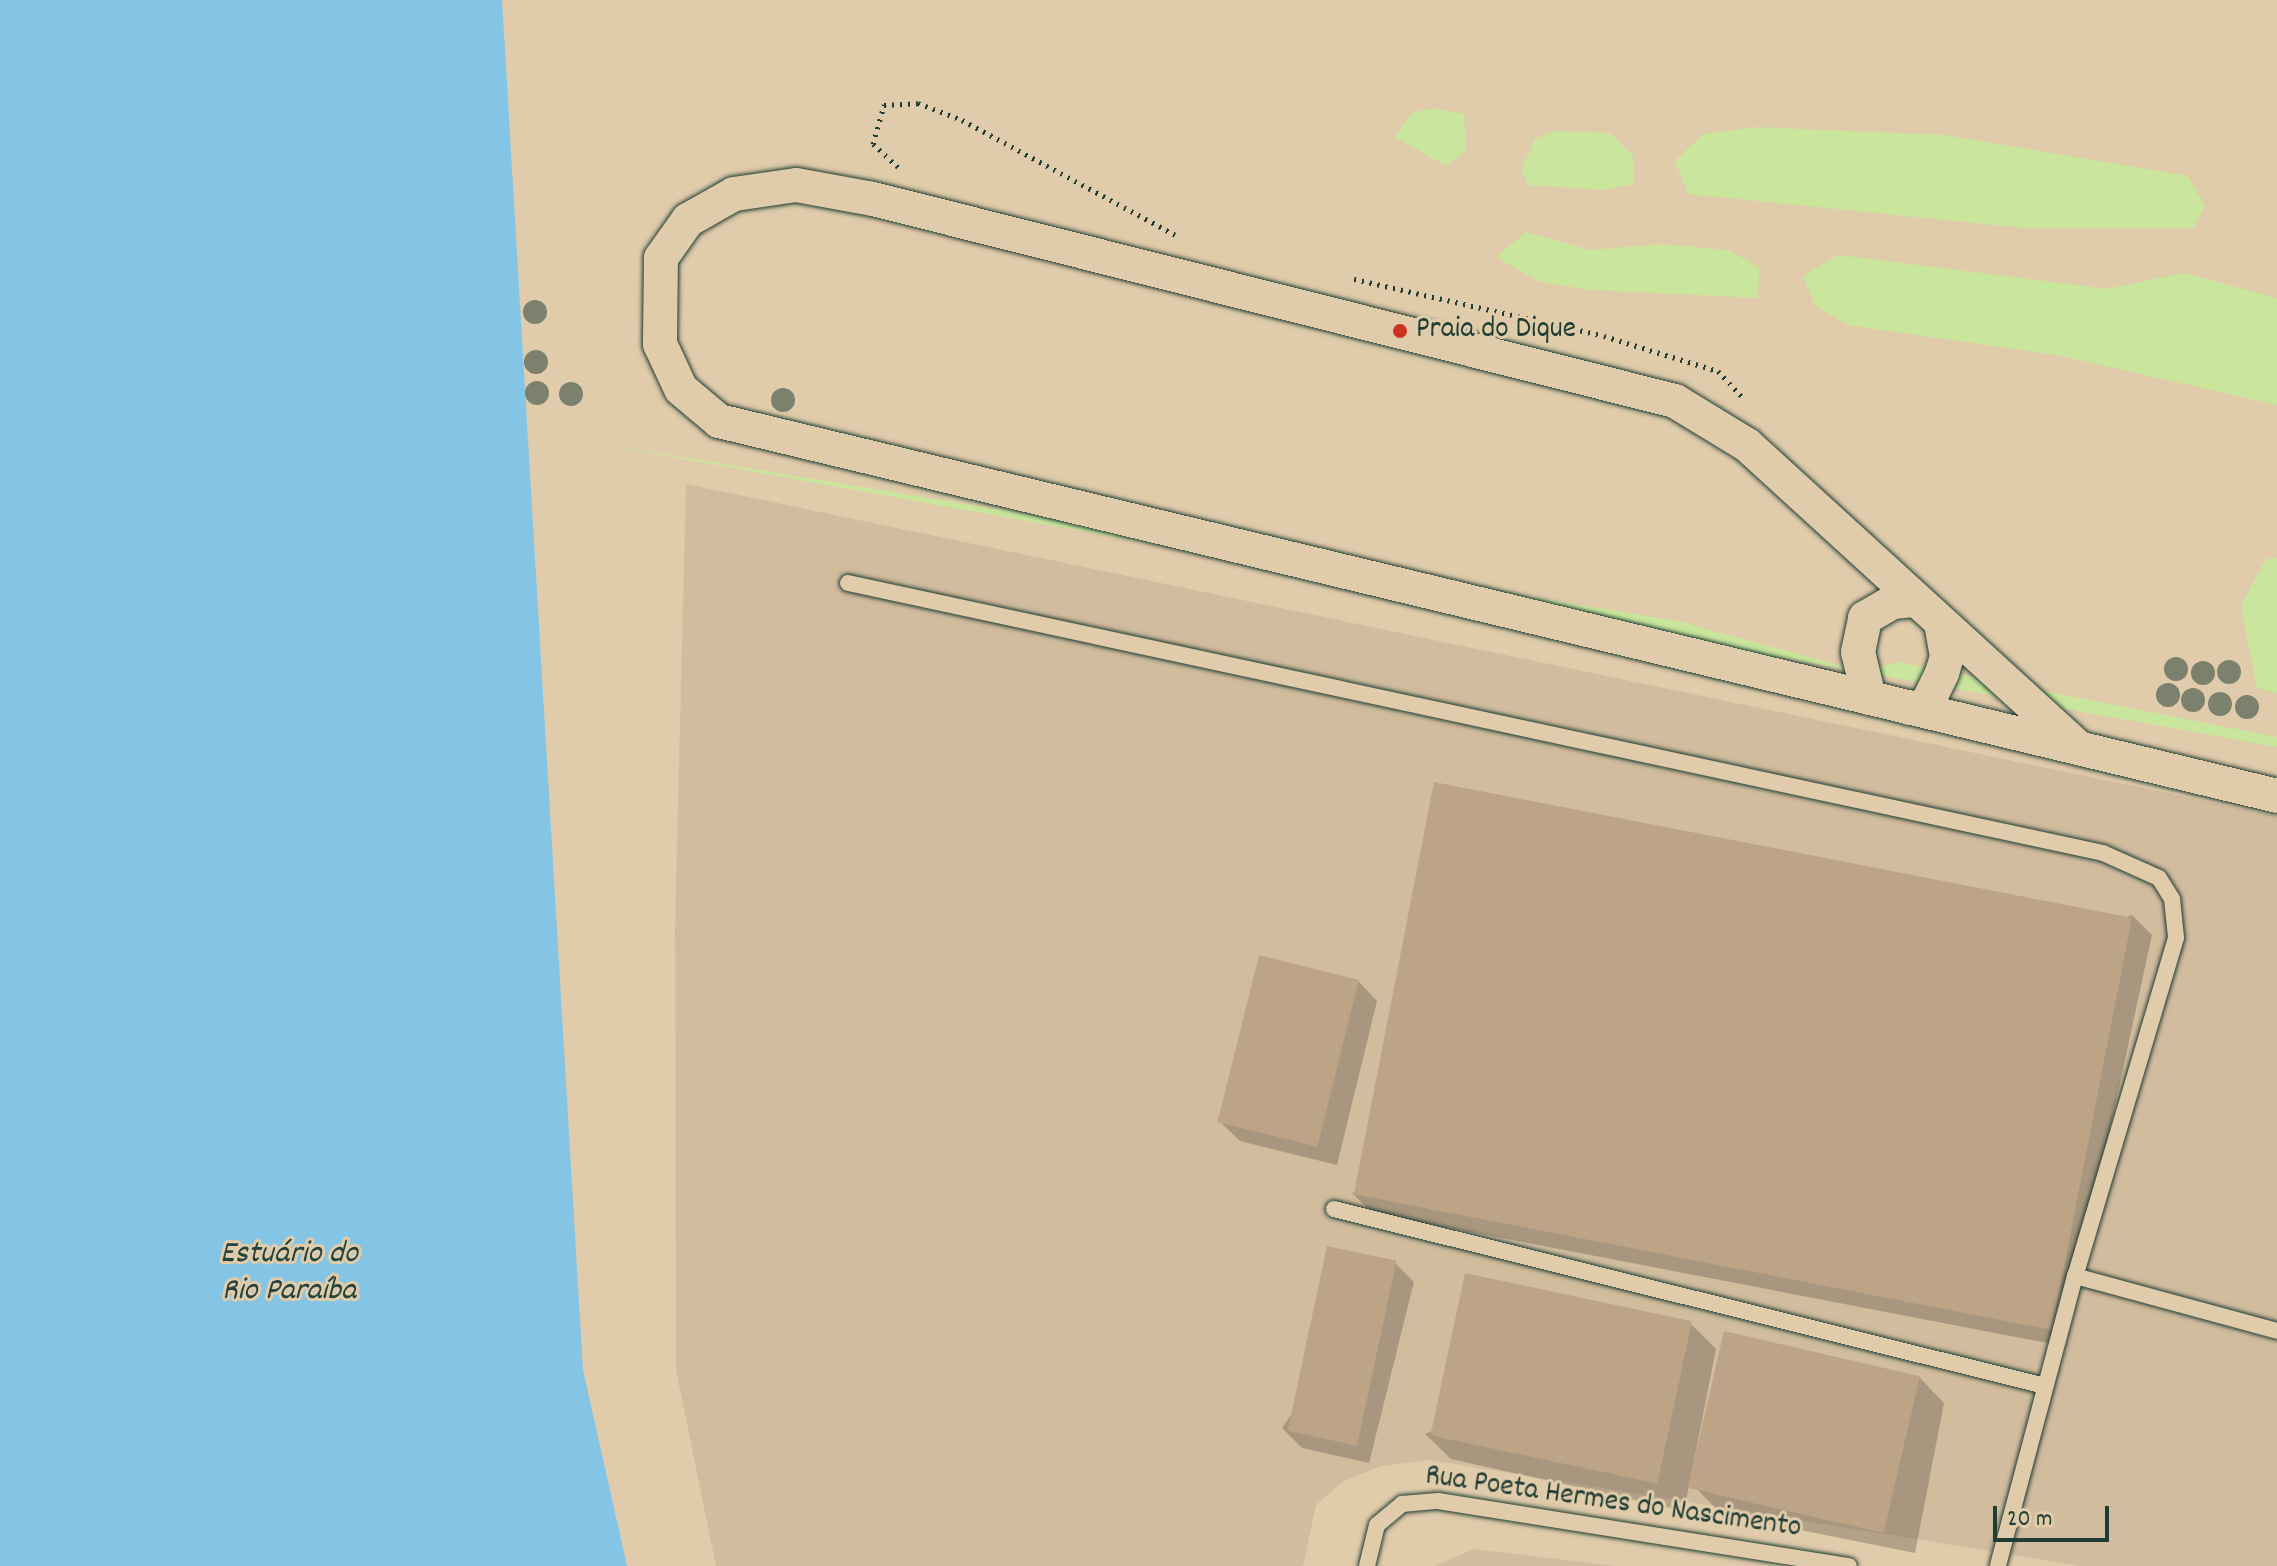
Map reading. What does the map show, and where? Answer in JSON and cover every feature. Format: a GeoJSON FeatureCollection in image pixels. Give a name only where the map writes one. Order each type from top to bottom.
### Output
{"type":"FeatureCollection","features":[{"type":"Feature","properties":{"kind":"street"},"geometry":{"type":"LineString","coordinates":[[2079,748],[1747,445],[1675,401],[873,199],[796,185],[734,194],[688,220],[661,258],[660,344],[681,389],[719,421],[2277,796]]}},
{"type":"Feature","properties":{"kind":"street"},"geometry":{"type":"LineString","coordinates":[[1869,698],[1858,652],[1865,618],[1893,602],[1914,600]]}},
{"type":"Feature","properties":{"kind":"street"},"geometry":{"type":"LineString","coordinates":[[1910,708],[1926,706],[1942,673],[1947,657],[1941,623]]}},
{"type":"Feature","properties":{"kind":"lane"},"geometry":{"type":"LineString","coordinates":[[848,583],[2087,850],[2139,866],[2159,878],[2172,899],[2176,938],[2075,1276],[1998,1566]]}},
{"type":"Feature","properties":{"kind":"lane"},"geometry":{"type":"LineString","coordinates":[[1334,1209],[2045,1386]]}},
{"type":"Feature","properties":{"kind":"lane"},"geometry":{"type":"LineString","coordinates":[[2075,1276],[2277,1331]]}},
{"type":"Feature","properties":{"kind":"lane","name":"Rua Poeta Hermes do Nascimento"},"geometry":{"type":"LineString","coordinates":[[1367,1566],[1377,1525],[1402,1504],[1438,1501],[1849,1566]]}},
{"type":"Feature","properties":{"kind":"path"},"geometry":{"type":"LineString","coordinates":[[902,170],[873,144],[884,105],[918,103],[962,120],[1184,240],[1153,232]]}},
{"type":"Feature","properties":{"kind":"shaded area"},"geometry":{"type":"Polygon","coordinates":[[[686,484],[2277,816],[2277,1566],[2081,1566],[1430,1460],[1381,1466],[1344,1481],[1316,1505],[1303,1566],[716,1566],[676,1370],[675,925],[686,484]]]}},
{"type":"Feature","properties":{"kind":"shaded area"},"geometry":{"type":"Polygon","coordinates":[[[1474,1549],[1616,1566],[1435,1566],[1474,1549]]]}},
{"type":"Feature","properties":{"kind":"green space"},"geometry":{"type":"Polygon","coordinates":[[[1433,108],[1464,114],[1466,150],[1446,166],[1395,137],[1412,113],[1433,108]]]}},
{"type":"Feature","properties":{"kind":"green space"},"geometry":{"type":"Polygon","coordinates":[[[1757,127],[1944,135],[2188,176],[2205,207],[2193,228],[2024,228],[1688,194],[1675,161],[1703,134],[1757,127]]]}},
{"type":"Feature","properties":{"kind":"green space"},"geometry":{"type":"Polygon","coordinates":[[[1554,131],[1610,133],[1633,156],[1634,184],[1604,190],[1528,185],[1521,170],[1535,139],[1554,131]]]}},
{"type":"Feature","properties":{"kind":"green space"},"geometry":{"type":"Polygon","coordinates":[[[1526,232],[1590,250],[1662,244],[1728,250],[1759,267],[1758,298],[1591,290],[1540,282],[1496,257],[1526,232]]]}},
{"type":"Feature","properties":{"kind":"green space"},"geometry":{"type":"Polygon","coordinates":[[[1838,255],[2107,289],[2184,273],[2277,298],[2277,405],[2057,355],[1847,325],[1815,305],[1803,276],[1838,255]]]}},
{"type":"Feature","properties":{"kind":"green space"},"geometry":{"type":"Polygon","coordinates":[[[589,442],[1678,621],[1859,671],[1899,662],[2277,737],[2277,747],[589,442]]]}},
{"type":"Feature","properties":{"kind":"green space"},"geometry":{"type":"Polygon","coordinates":[[[2277,558],[2277,693],[2257,688],[2241,606],[2266,559],[2277,558]]]}},
{"type":"Feature","properties":{"kind":"water","name":"Estuário do Rio Paraíba"},"geometry":{"type":"Polygon","coordinates":[[[0,0],[502,0],[583,1370],[627,1566],[0,1566],[0,0]]]}},
{"type":"Feature","properties":{"kind":"building"},"geometry":{"type":"Polygon","coordinates":[[[1434,782],[2132,918],[2052,1330],[1354,1194],[1434,782]]]}},
{"type":"Feature","properties":{"kind":"building"},"geometry":{"type":"Polygon","coordinates":[[[1259,955],[1359,980],[1317,1147],[1217,1122],[1259,955]]]}},
{"type":"Feature","properties":{"kind":"building"},"geometry":{"type":"Polygon","coordinates":[[[1327,1246],[1396,1261],[1357,1446],[1288,1431],[1327,1246]]]}},
{"type":"Feature","properties":{"kind":"building"},"geometry":{"type":"Polygon","coordinates":[[[1465,1273],[1692,1321],[1657,1484],[1430,1435],[1465,1273]]]}},
{"type":"Feature","properties":{"kind":"building"},"geometry":{"type":"Polygon","coordinates":[[[1724,1331],[1920,1376],[1884,1533],[1688,1488],[1724,1331]]]}},
{"type":"Feature","properties":{"kind":"place","name":"Praia do Dique"},"geometry":{"type":"Point","coordinates":[1400,331]}}]}
